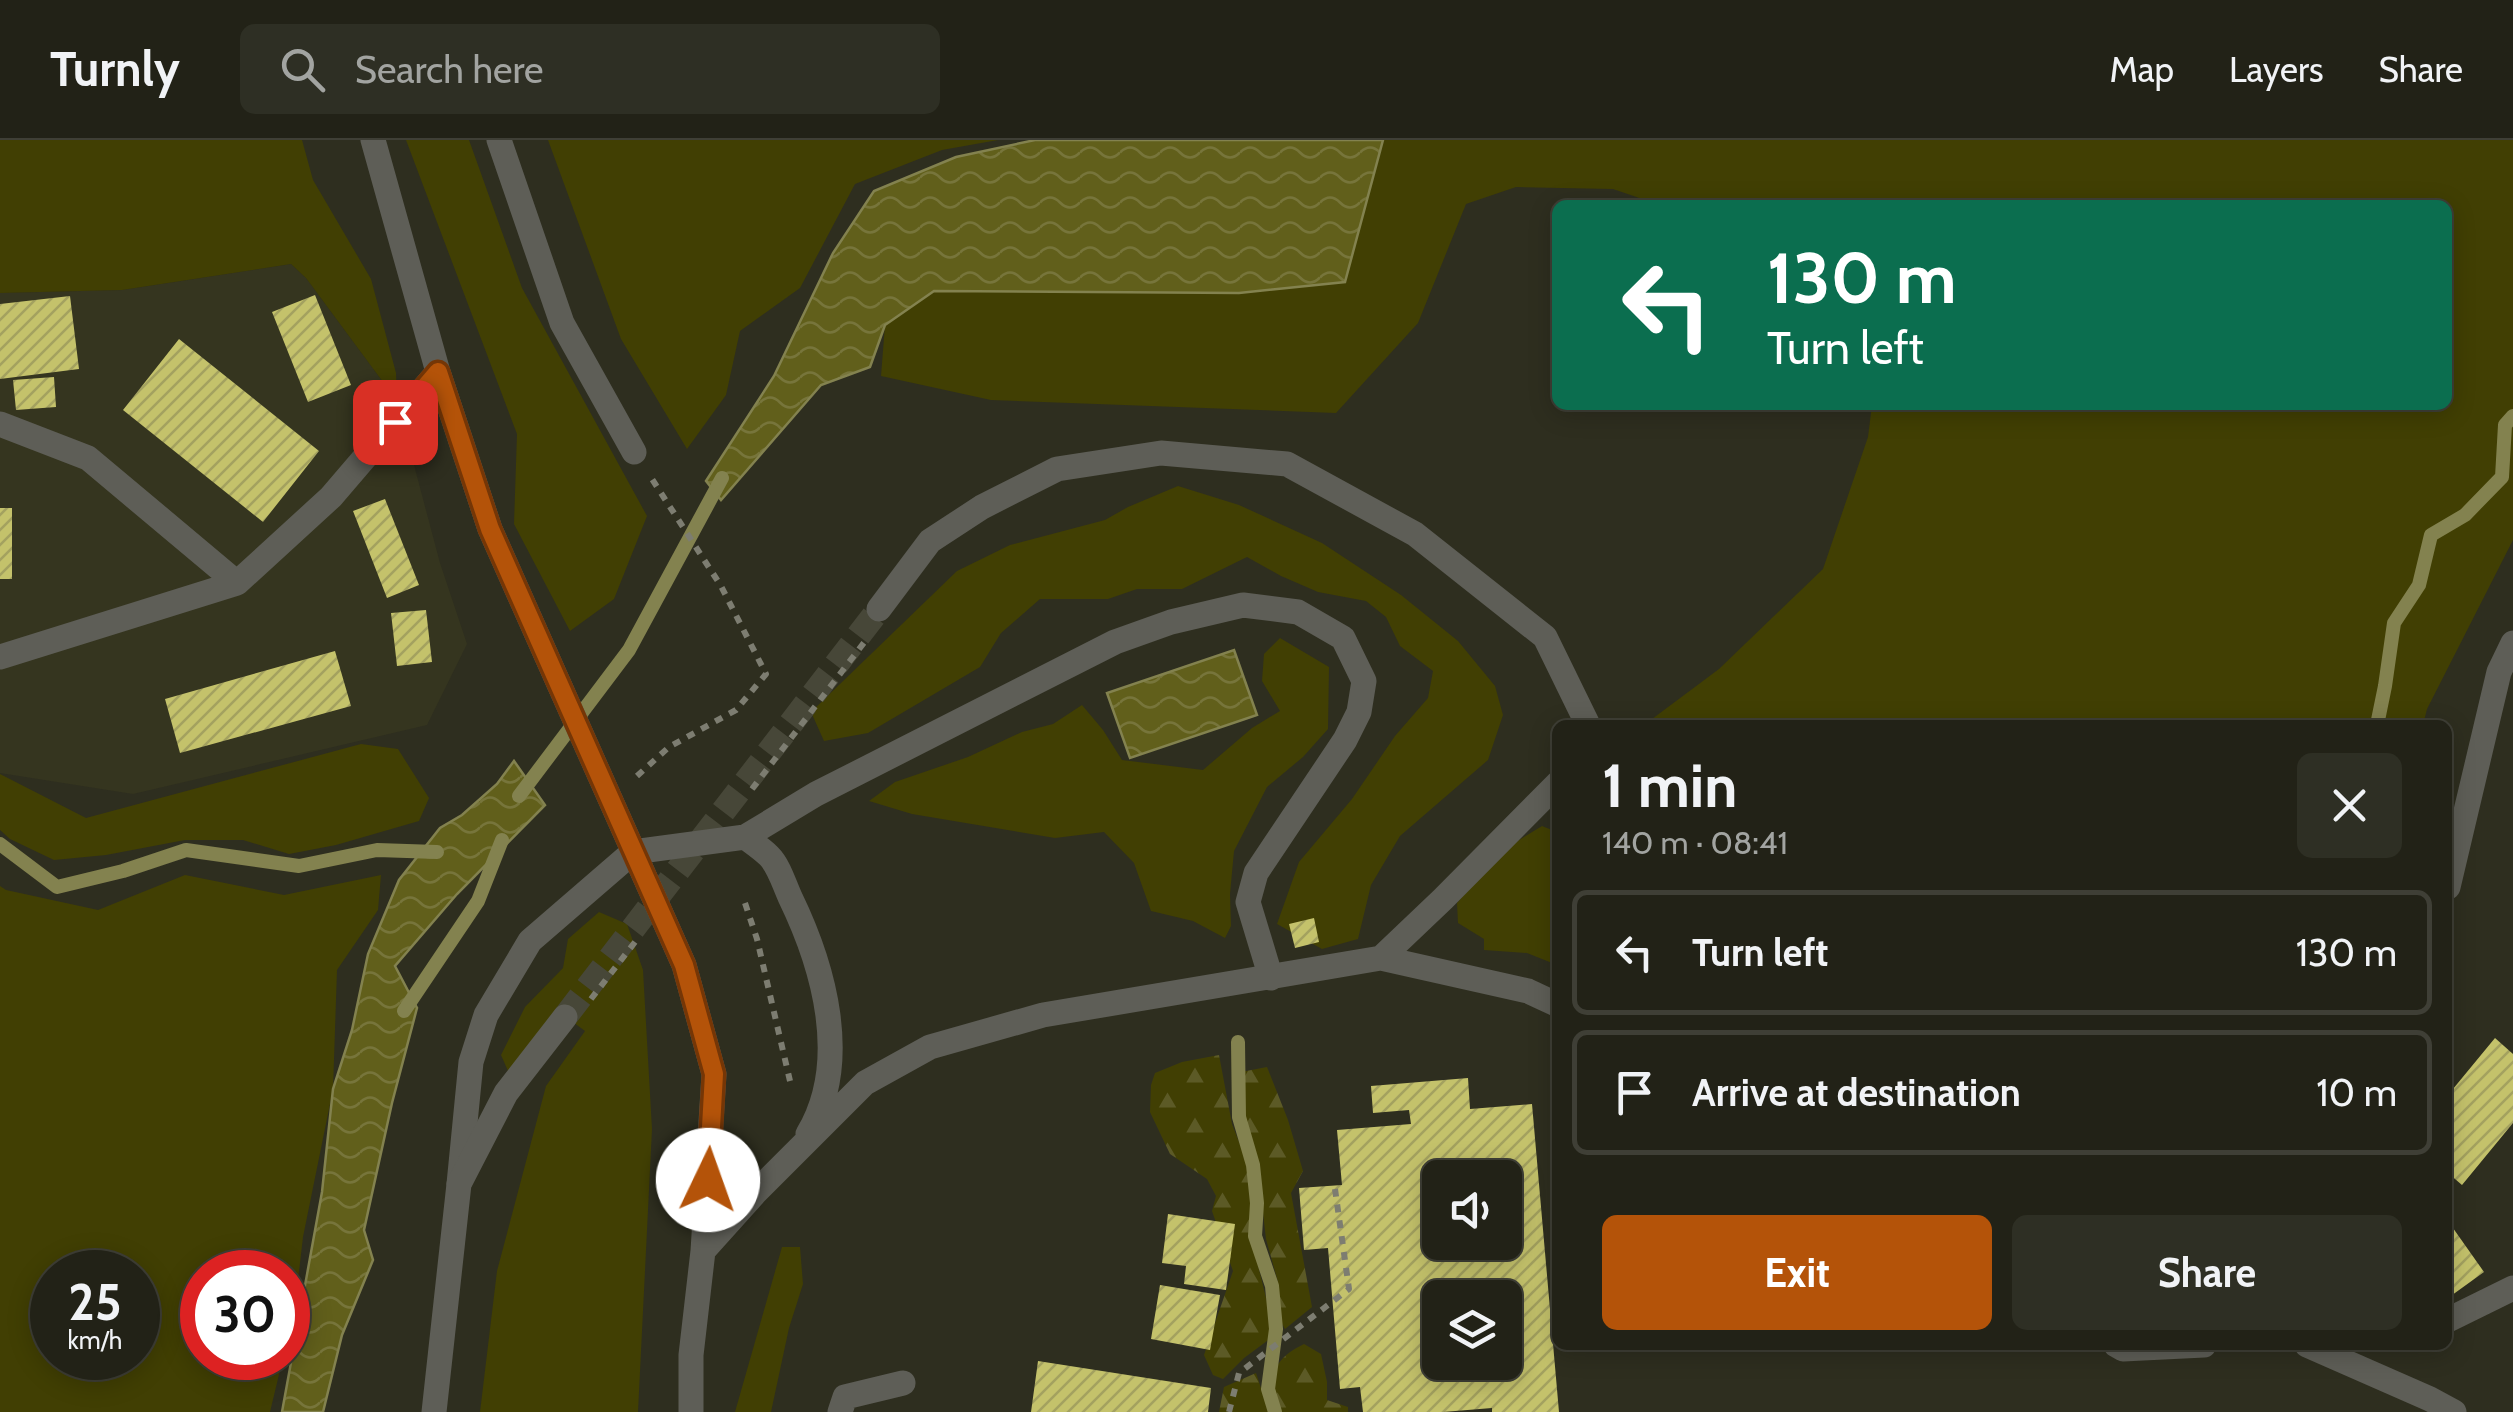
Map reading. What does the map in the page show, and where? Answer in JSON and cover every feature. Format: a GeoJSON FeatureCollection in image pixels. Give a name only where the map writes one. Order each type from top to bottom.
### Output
{"type":"FeatureCollection","features":[{"type":"Feature","properties":{"kind":"street"},"geometry":{"type":"LineString","coordinates":[[373,140],[438,372],[490,529],[684,965],[714,1074],[703,1251],[691,1355],[691,1412]]}},
{"type":"Feature","properties":{"kind":"street"},"geometry":{"type":"LineString","coordinates":[[500,140],[562,324],[634,452]]}},
{"type":"Feature","properties":{"kind":"street"},"geometry":{"type":"LineString","coordinates":[[0,656],[236,583],[330,497],[438,372]]}},
{"type":"Feature","properties":{"kind":"street"},"geometry":{"type":"LineString","coordinates":[[0,424],[88,458],[236,583]]}},
{"type":"Feature","properties":{"kind":"street"},"geometry":{"type":"LineString","coordinates":[[879,609],[930,541],[982,507],[1057,469],[1161,453],[1287,464],[1415,534],[1545,637],[1586,720]]}},
{"type":"Feature","properties":{"kind":"street"},"geometry":{"type":"LineString","coordinates":[[434,1412],[472,1062],[486,1015],[530,940],[633,852],[745,837],[816,794],[1115,642],[1172,622],[1243,605],[1298,612],[1342,638],[1364,680],[1359,712],[1345,740],[1256,873],[1248,902],[1271,978]]}},
{"type":"Feature","properties":{"kind":"street"},"geometry":{"type":"LineString","coordinates":[[2452,870],[2499,672],[2513,643]]}},
{"type":"Feature","properties":{"kind":"street"},"geometry":{"type":"LineString","coordinates":[[1381,958],[1552,789]]}},
{"type":"Feature","properties":{"kind":"street"},"geometry":{"type":"LineString","coordinates":[[745,837],[771,858],[804,926],[828,1010],[829,1082],[817,1119],[796,1154]]}},
{"type":"Feature","properties":{"kind":"street"},"geometry":{"type":"LineString","coordinates":[[703,1251],[754,1194],[865,1084],[930,1047],[1042,1015],[1381,958],[1528,991],[1552,1003]]}},
{"type":"Feature","properties":{"kind":"street"},"geometry":{"type":"LineString","coordinates":[[459,1184],[506,1093],[575,1012]]}},
{"type":"Feature","properties":{"kind":"street"},"geometry":{"type":"LineString","coordinates":[[2452,1318],[2513,1288]]}},
{"type":"Feature","properties":{"kind":"street"},"geometry":{"type":"LineString","coordinates":[[2319,1350],[2454,1412]]}},
{"type":"Feature","properties":{"kind":"street"},"geometry":{"type":"LineString","coordinates":[[840,1412],[845,1397],[903,1383]]}},
{"type":"Feature","properties":{"kind":"path"},"geometry":{"type":"LineString","coordinates":[[632,780],[669,747],[736,710],[766,674],[720,586],[634,452]]}},
{"type":"Feature","properties":{"kind":"path"},"geometry":{"type":"LineString","coordinates":[[742,801],[870,635]]}},
{"type":"Feature","properties":{"kind":"path"},"geometry":{"type":"LineString","coordinates":[[745,903],[792,1091]]}},
{"type":"Feature","properties":{"kind":"path"},"geometry":{"type":"LineString","coordinates":[[575,1012],[645,928]]}},
{"type":"Feature","properties":{"kind":"path"},"geometry":{"type":"LineString","coordinates":[[1229,1412],[1239,1373],[1349,1289],[1335,1188]]}},
{"type":"Feature","properties":{"kind":"shaded area"},"geometry":{"type":"Polygon","coordinates":[[[291,264],[306,278],[397,401],[440,563],[467,644],[427,725],[133,794],[0,773],[0,293],[122,290],[291,264]]]}},
{"type":"Feature","properties":{"kind":"green space"},"geometry":{"type":"Polygon","coordinates":[[[0,140],[302,140],[313,180],[371,279],[396,373],[397,401],[306,278],[291,264],[122,290],[0,293],[0,140]]]}},
{"type":"Feature","properties":{"kind":"green space"},"geometry":{"type":"Polygon","coordinates":[[[406,140],[469,140],[522,288],[647,516],[614,599],[570,631],[514,524],[517,434],[406,140]]]}},
{"type":"Feature","properties":{"kind":"green space"},"geometry":{"type":"Polygon","coordinates":[[[548,140],[998,140],[942,150],[855,184],[800,288],[740,331],[726,395],[687,449],[621,339],[548,140]]]}},
{"type":"Feature","properties":{"kind":"green space"},"geometry":{"type":"Polygon","coordinates":[[[1384,140],[2513,140],[2513,540],[2424,720],[1651,720],[1719,669],[1823,569],[1868,437],[1871,410],[2452,410],[2452,200],[1645,200],[1613,189],[1516,187],[1466,204],[1418,323],[1336,413],[991,400],[881,376],[885,325],[934,291],[1345,282],[1384,140]]]}},
{"type":"Feature","properties":{"kind":"green space"},"geometry":{"type":"Polygon","coordinates":[[[1178,486],[1239,505],[1322,543],[1401,595],[1458,641],[1495,686],[1503,715],[1488,760],[1400,836],[1371,885],[1358,939],[1322,949],[1277,924],[1299,862],[1428,698],[1433,671],[1400,646],[1386,617],[1366,601],[1318,592],[1247,557],[1182,589],[1137,589],[1108,599],[1040,599],[1001,633],[980,667],[868,733],[824,741],[811,712],[957,571],[1010,545],[1105,520],[1178,486]]]}},
{"type":"Feature","properties":{"kind":"green space"},"geometry":{"type":"Polygon","coordinates":[[[1280,638],[1329,667],[1328,729],[1303,757],[1267,787],[1234,851],[1231,926],[1225,938],[1193,921],[1151,911],[1134,863],[1104,832],[1055,838],[912,814],[869,801],[895,782],[968,757],[1022,732],[1053,724],[1082,705],[1122,760],[1203,770],[1252,728],[1280,711],[1262,681],[1264,654],[1280,638]]]}},
{"type":"Feature","properties":{"kind":"green space"},"geometry":{"type":"Polygon","coordinates":[[[361,744],[398,749],[429,798],[419,821],[289,854],[243,840],[185,840],[54,860],[10,839],[0,830],[0,774],[86,818],[361,744]]]}},
{"type":"Feature","properties":{"kind":"green space"},"geometry":{"type":"Polygon","coordinates":[[[1542,826],[1552,830],[1552,963],[1527,953],[1484,950],[1484,939],[1458,923],[1457,903],[1503,850],[1542,826]]]}},
{"type":"Feature","properties":{"kind":"green space"},"geometry":{"type":"Polygon","coordinates":[[[185,875],[284,895],[381,875],[378,910],[337,970],[333,1089],[302,1250],[180,1250],[180,1380],[278,1380],[270,1412],[0,1412],[0,886],[98,910],[185,875]]]}},
{"type":"Feature","properties":{"kind":"green space"},"geometry":{"type":"Polygon","coordinates":[[[599,912],[627,924],[643,970],[652,1129],[638,1412],[480,1412],[497,1271],[546,1086],[585,1031],[558,1011],[508,1071],[501,1055],[525,1007],[563,968],[568,939],[599,912]]]}},
{"type":"Feature","properties":{"kind":"green space"},"geometry":{"type":"Polygon","coordinates":[[[1219,1055],[1232,1124],[1248,1165],[1252,1195],[1250,1233],[1271,1318],[1271,1338],[1223,1379],[1213,1375],[1204,1355],[1233,1271],[1212,1211],[1216,1196],[1207,1179],[1170,1154],[1150,1112],[1155,1073],[1182,1062],[1219,1055]]]}},
{"type":"Feature","properties":{"kind":"green space"},"geometry":{"type":"Polygon","coordinates":[[[1267,1067],[1303,1171],[1291,1193],[1312,1307],[1285,1329],[1275,1312],[1278,1282],[1266,1239],[1258,1169],[1237,1087],[1241,1072],[1267,1067]]]}},
{"type":"Feature","properties":{"kind":"green space"},"geometry":{"type":"Polygon","coordinates":[[[782,1247],[800,1247],[803,1284],[771,1412],[735,1412],[782,1247]]]}},
{"type":"Feature","properties":{"kind":"green space"},"geometry":{"type":"Polygon","coordinates":[[[1304,1344],[1321,1354],[1327,1400],[1348,1407],[1348,1412],[1276,1412],[1272,1389],[1275,1371],[1285,1357],[1304,1344]]]}},
{"type":"Feature","properties":{"kind":"green space"},"geometry":{"type":"Polygon","coordinates":[[[1256,1373],[1269,1412],[1219,1412],[1224,1387],[1256,1373]]]}},
{"type":"Feature","properties":{"kind":"water"},"geometry":{"type":"Polygon","coordinates":[[[1035,140],[1383,140],[1345,282],[1239,293],[934,291],[885,325],[870,367],[821,385],[721,500],[706,481],[774,376],[833,253],[874,191],[956,157],[1035,140]]]}},
{"type":"Feature","properties":{"kind":"water"},"geometry":{"type":"Polygon","coordinates":[[[1234,650],[1257,715],[1130,758],[1107,693],[1234,650]]]}},
{"type":"Feature","properties":{"kind":"water"},"geometry":{"type":"Polygon","coordinates":[[[514,761],[545,805],[457,894],[395,966],[417,1008],[364,1230],[373,1260],[342,1335],[323,1412],[282,1412],[288,1380],[310,1380],[310,1258],[333,1089],[352,1030],[368,954],[399,880],[440,828],[462,815],[497,784],[514,761]]]}},
{"type":"Feature","properties":{"kind":"building"},"geometry":{"type":"Polygon","coordinates":[[[315,295],[351,385],[308,402],[272,312],[315,295]]]}},
{"type":"Feature","properties":{"kind":"building"},"geometry":{"type":"Polygon","coordinates":[[[70,296],[79,369],[0,379],[0,304],[70,296]]]}},
{"type":"Feature","properties":{"kind":"building"},"geometry":{"type":"Polygon","coordinates":[[[179,339],[319,451],[263,522],[123,410],[179,339]]]}},
{"type":"Feature","properties":{"kind":"building"},"geometry":{"type":"Polygon","coordinates":[[[54,377],[56,407],[16,410],[13,380],[54,377]]]}},
{"type":"Feature","properties":{"kind":"building"},"geometry":{"type":"Polygon","coordinates":[[[385,499],[419,585],[387,598],[353,511],[385,499]]]}},
{"type":"Feature","properties":{"kind":"building"},"geometry":{"type":"Polygon","coordinates":[[[0,508],[12,508],[12,579],[0,579],[0,508]]]}},
{"type":"Feature","properties":{"kind":"building"},"geometry":{"type":"Polygon","coordinates":[[[426,610],[432,662],[397,666],[391,613],[426,610]]]}},
{"type":"Feature","properties":{"kind":"building"},"geometry":{"type":"Polygon","coordinates":[[[335,651],[351,706],[180,753],[165,699],[335,651]]]}},
{"type":"Feature","properties":{"kind":"building"},"geometry":{"type":"Polygon","coordinates":[[[1314,918],[1319,942],[1295,948],[1289,924],[1314,918]]]}},
{"type":"Feature","properties":{"kind":"building"},"geometry":{"type":"Polygon","coordinates":[[[2495,1038],[2513,1054],[2513,1123],[2462,1185],[2452,1176],[2452,1090],[2495,1038]]]}},
{"type":"Feature","properties":{"kind":"building"},"geometry":{"type":"Polygon","coordinates":[[[1468,1078],[1470,1109],[1532,1104],[1559,1412],[1492,1412],[1492,1408],[1363,1412],[1360,1387],[1340,1389],[1328,1248],[1304,1250],[1299,1188],[1342,1185],[1337,1130],[1411,1124],[1409,1110],[1373,1113],[1371,1086],[1468,1078]]]}},
{"type":"Feature","properties":{"kind":"building"},"geometry":{"type":"Polygon","coordinates":[[[1168,1214],[1235,1224],[1226,1290],[1184,1284],[1186,1266],[1162,1263],[1168,1214]]]}},
{"type":"Feature","properties":{"kind":"building"},"geometry":{"type":"Polygon","coordinates":[[[2452,1227],[2484,1272],[2452,1295],[2452,1227]]]}},
{"type":"Feature","properties":{"kind":"building"},"geometry":{"type":"Polygon","coordinates":[[[1160,1285],[1220,1295],[1210,1350],[1151,1339],[1160,1285]]]}},
{"type":"Feature","properties":{"kind":"building"},"geometry":{"type":"Polygon","coordinates":[[[1038,1361],[1211,1388],[1208,1412],[1031,1412],[1038,1361]]]}},
{"type":"Feature","properties":{"kind":"waterway"},"geometry":{"type":"LineString","coordinates":[[2378,720],[2394,623],[2419,585],[2431,535],[2465,515],[2502,477],[2505,425],[2513,416]]}},
{"type":"Feature","properties":{"kind":"waterway"},"geometry":{"type":"LineString","coordinates":[[519,796],[629,650],[722,478]]}},
{"type":"Feature","properties":{"kind":"waterway"},"geometry":{"type":"LineString","coordinates":[[404,1011],[478,901],[502,840]]}},
{"type":"Feature","properties":{"kind":"waterway"},"geometry":{"type":"LineString","coordinates":[[0,844],[57,887],[186,850],[299,866],[377,850],[437,852]]}},
{"type":"Feature","properties":{"kind":"waterway"},"geometry":{"type":"LineString","coordinates":[[1238,1042],[1239,1117],[1253,1165],[1255,1236],[1272,1286],[1276,1329],[1268,1389],[1275,1412]]}},
{"type":"Feature","properties":{"kind":"tunnel"},"geometry":{"type":"LineString","coordinates":[[565,1017],[879,609]]}},
{"type":"Feature","properties":{"kind":"route"},"geometry":{"type":"LineString","coordinates":[[395,422],[438,372],[490,529],[684,965],[714,1074],[708,1180]]}}]}
